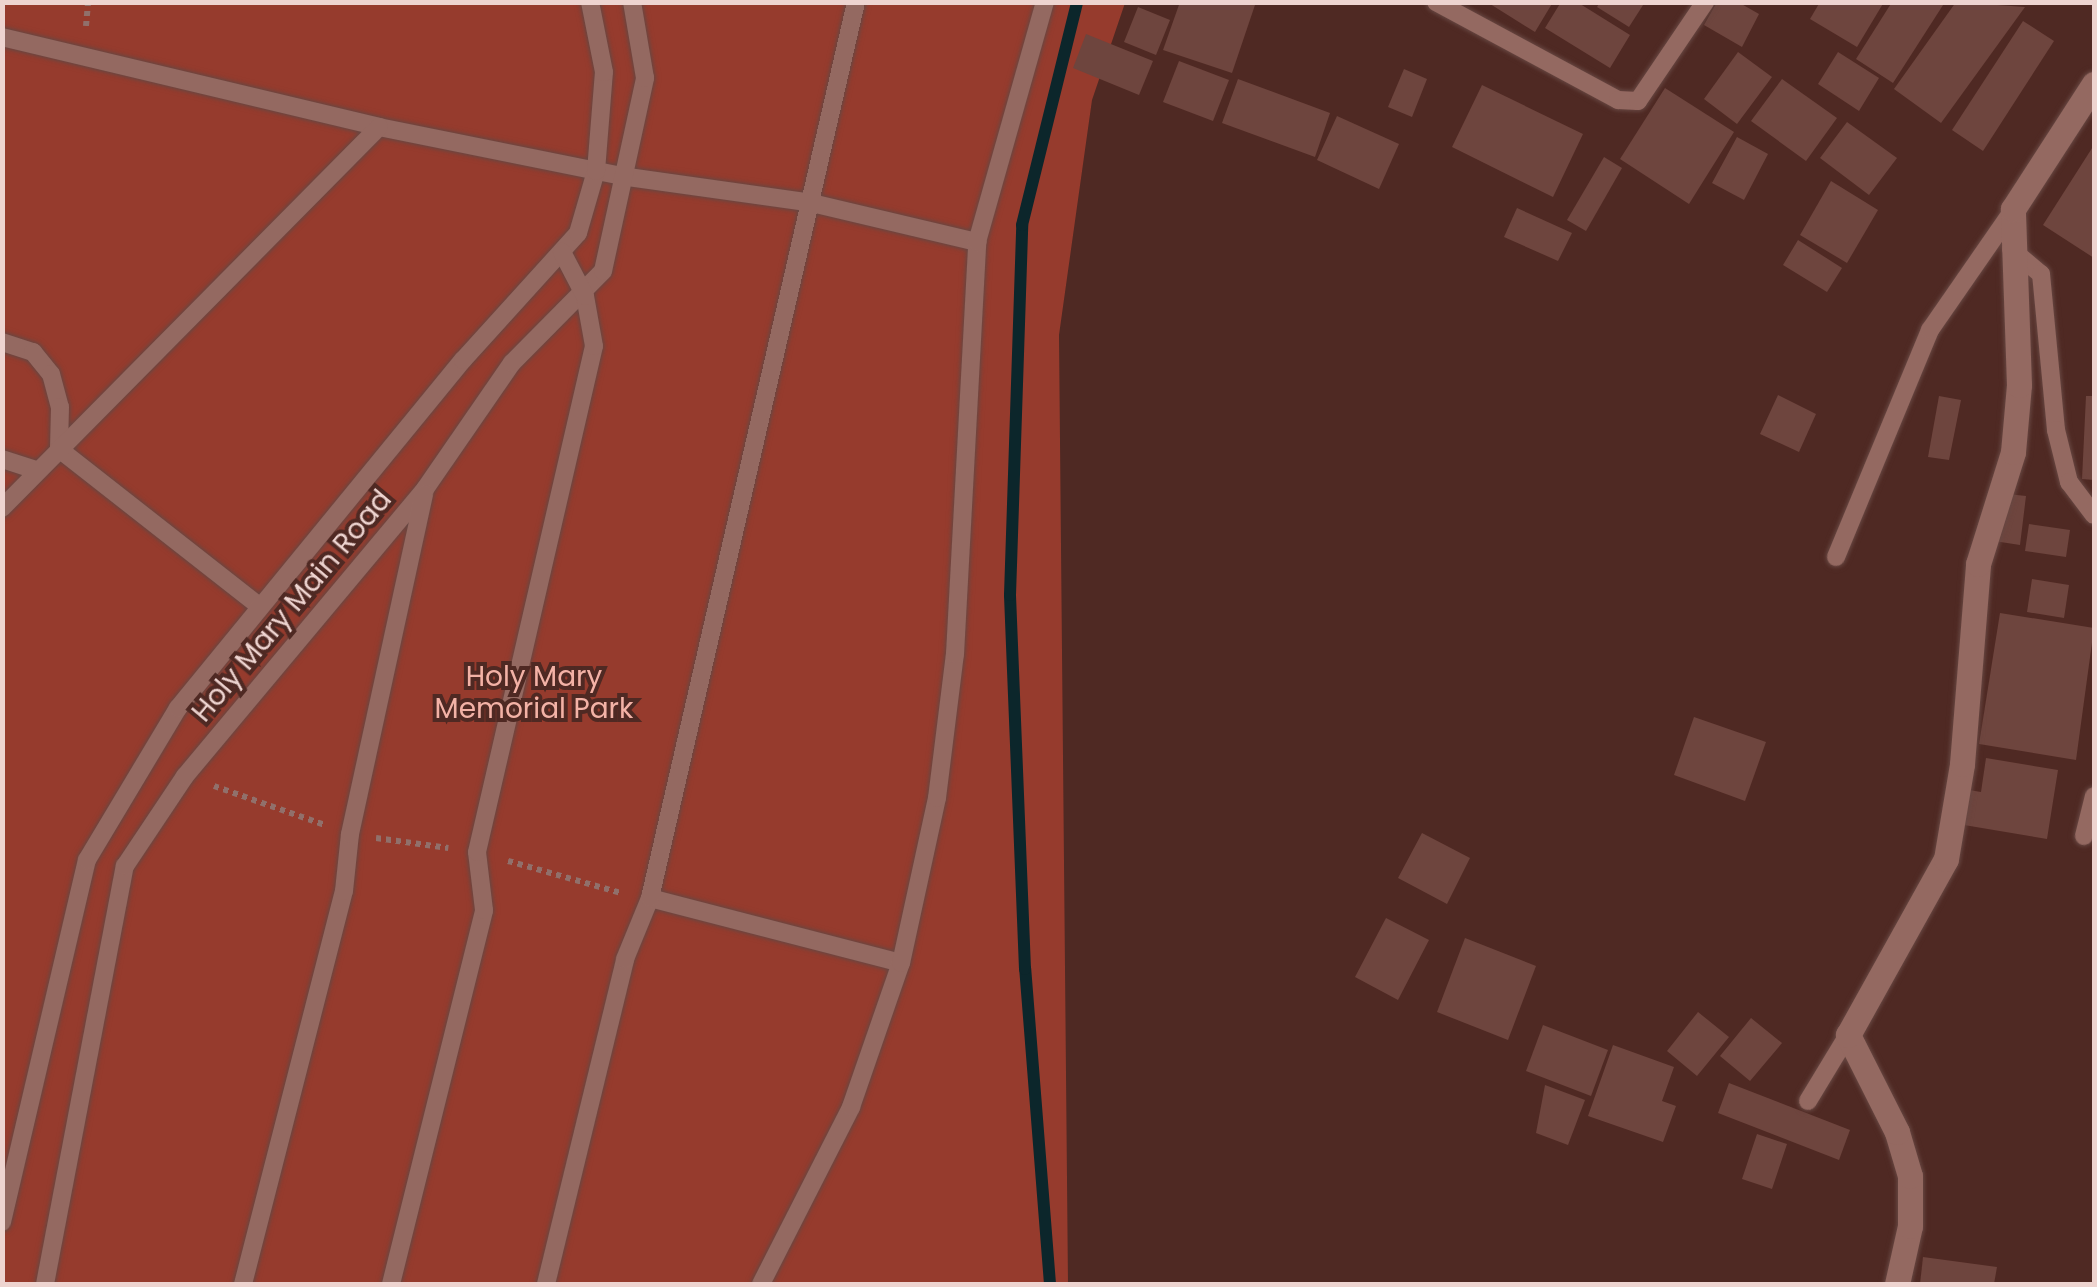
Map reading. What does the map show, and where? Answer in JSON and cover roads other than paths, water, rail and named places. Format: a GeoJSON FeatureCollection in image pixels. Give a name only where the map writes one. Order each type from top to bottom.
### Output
{"type":"FeatureCollection","features":[{"type":"Feature","properties":{"kind":"street"},"geometry":{"type":"LineString","coordinates":[[1897,1284],[1910,1226],[1910,1176],[1897,1132],[1848,1034],[1946,859],[1962,764],[1978,564],[2013,452],[2019,385],[2011,249],[2013,209],[2094,84]]}},
{"type":"Feature","properties":{"kind":"lane","name":"Holy Mary Main Road"},"geometry":{"type":"LineString","coordinates":[[2,1222],[86,860],[178,708],[462,360],[578,233],[596,171],[604,72],[590,2]]}},
{"type":"Feature","properties":{"kind":"lane","name":"Holy Mary Main Road"},"geometry":{"type":"LineString","coordinates":[[45,1284],[125,866],[185,776],[426,489],[512,364],[585,296],[603,272],[628,178],[645,78],[632,2]]}},
{"type":"Feature","properties":{"kind":"lane"},"geometry":{"type":"LineString","coordinates":[[546,1284],[625,959],[650,898],[856,2]]}},
{"type":"Feature","properties":{"kind":"lane"},"geometry":{"type":"LineString","coordinates":[[761,1284],[852,1107],[901,962],[937,798],[955,654],[977,242],[1045,2]]}},
{"type":"Feature","properties":{"kind":"lane"},"geometry":{"type":"LineString","coordinates":[[1436,2],[1618,100],[1638,101],[1706,2]]}},
{"type":"Feature","properties":{"kind":"lane"},"geometry":{"type":"LineString","coordinates":[[2,37],[379,127],[628,178],[812,204],[977,242]]}},
{"type":"Feature","properties":{"kind":"lane"},"geometry":{"type":"LineString","coordinates":[[2,508],[379,127]]}},
{"type":"Feature","properties":{"kind":"lane"},"geometry":{"type":"LineString","coordinates":[[1836,556],[1930,330],[2013,209]]}},
{"type":"Feature","properties":{"kind":"lane"},"geometry":{"type":"LineString","coordinates":[[2011,249],[2041,274],[2056,430],[2069,482],[2094,515]]}},
{"type":"Feature","properties":{"kind":"lane"},"geometry":{"type":"LineString","coordinates":[[391,1284],[484,910],[477,852],[594,346],[585,296],[562,252]]}},
{"type":"Feature","properties":{"kind":"lane"},"geometry":{"type":"LineString","coordinates":[[2,342],[33,352],[50,374],[60,407],[59,449]]}},
{"type":"Feature","properties":{"kind":"lane"},"geometry":{"type":"LineString","coordinates":[[59,449],[259,606]]}},
{"type":"Feature","properties":{"kind":"lane"},"geometry":{"type":"LineString","coordinates":[[2,460],[36,470]]}},
{"type":"Feature","properties":{"kind":"lane"},"geometry":{"type":"LineString","coordinates":[[243,1284],[344,891],[350,834],[426,489]]}},
{"type":"Feature","properties":{"kind":"lane"},"geometry":{"type":"LineString","coordinates":[[2084,836],[2094,796]]}},
{"type":"Feature","properties":{"kind":"lane"},"geometry":{"type":"LineString","coordinates":[[650,898],[901,962]]}},
{"type":"Feature","properties":{"kind":"lane"},"geometry":{"type":"LineString","coordinates":[[1808,1102],[1848,1034]]}},
{"type":"Feature","properties":{"kind":"waterway"},"geometry":{"type":"LineString","coordinates":[[1050,1284],[1025,969],[1010,595],[1022,225],[1077,2]]}},
{"type":"Feature","properties":{"kind":"park label","name":"Holy Mary Memorial Park"},"geometry":{"type":"Point","coordinates":[534,693]}}]}
